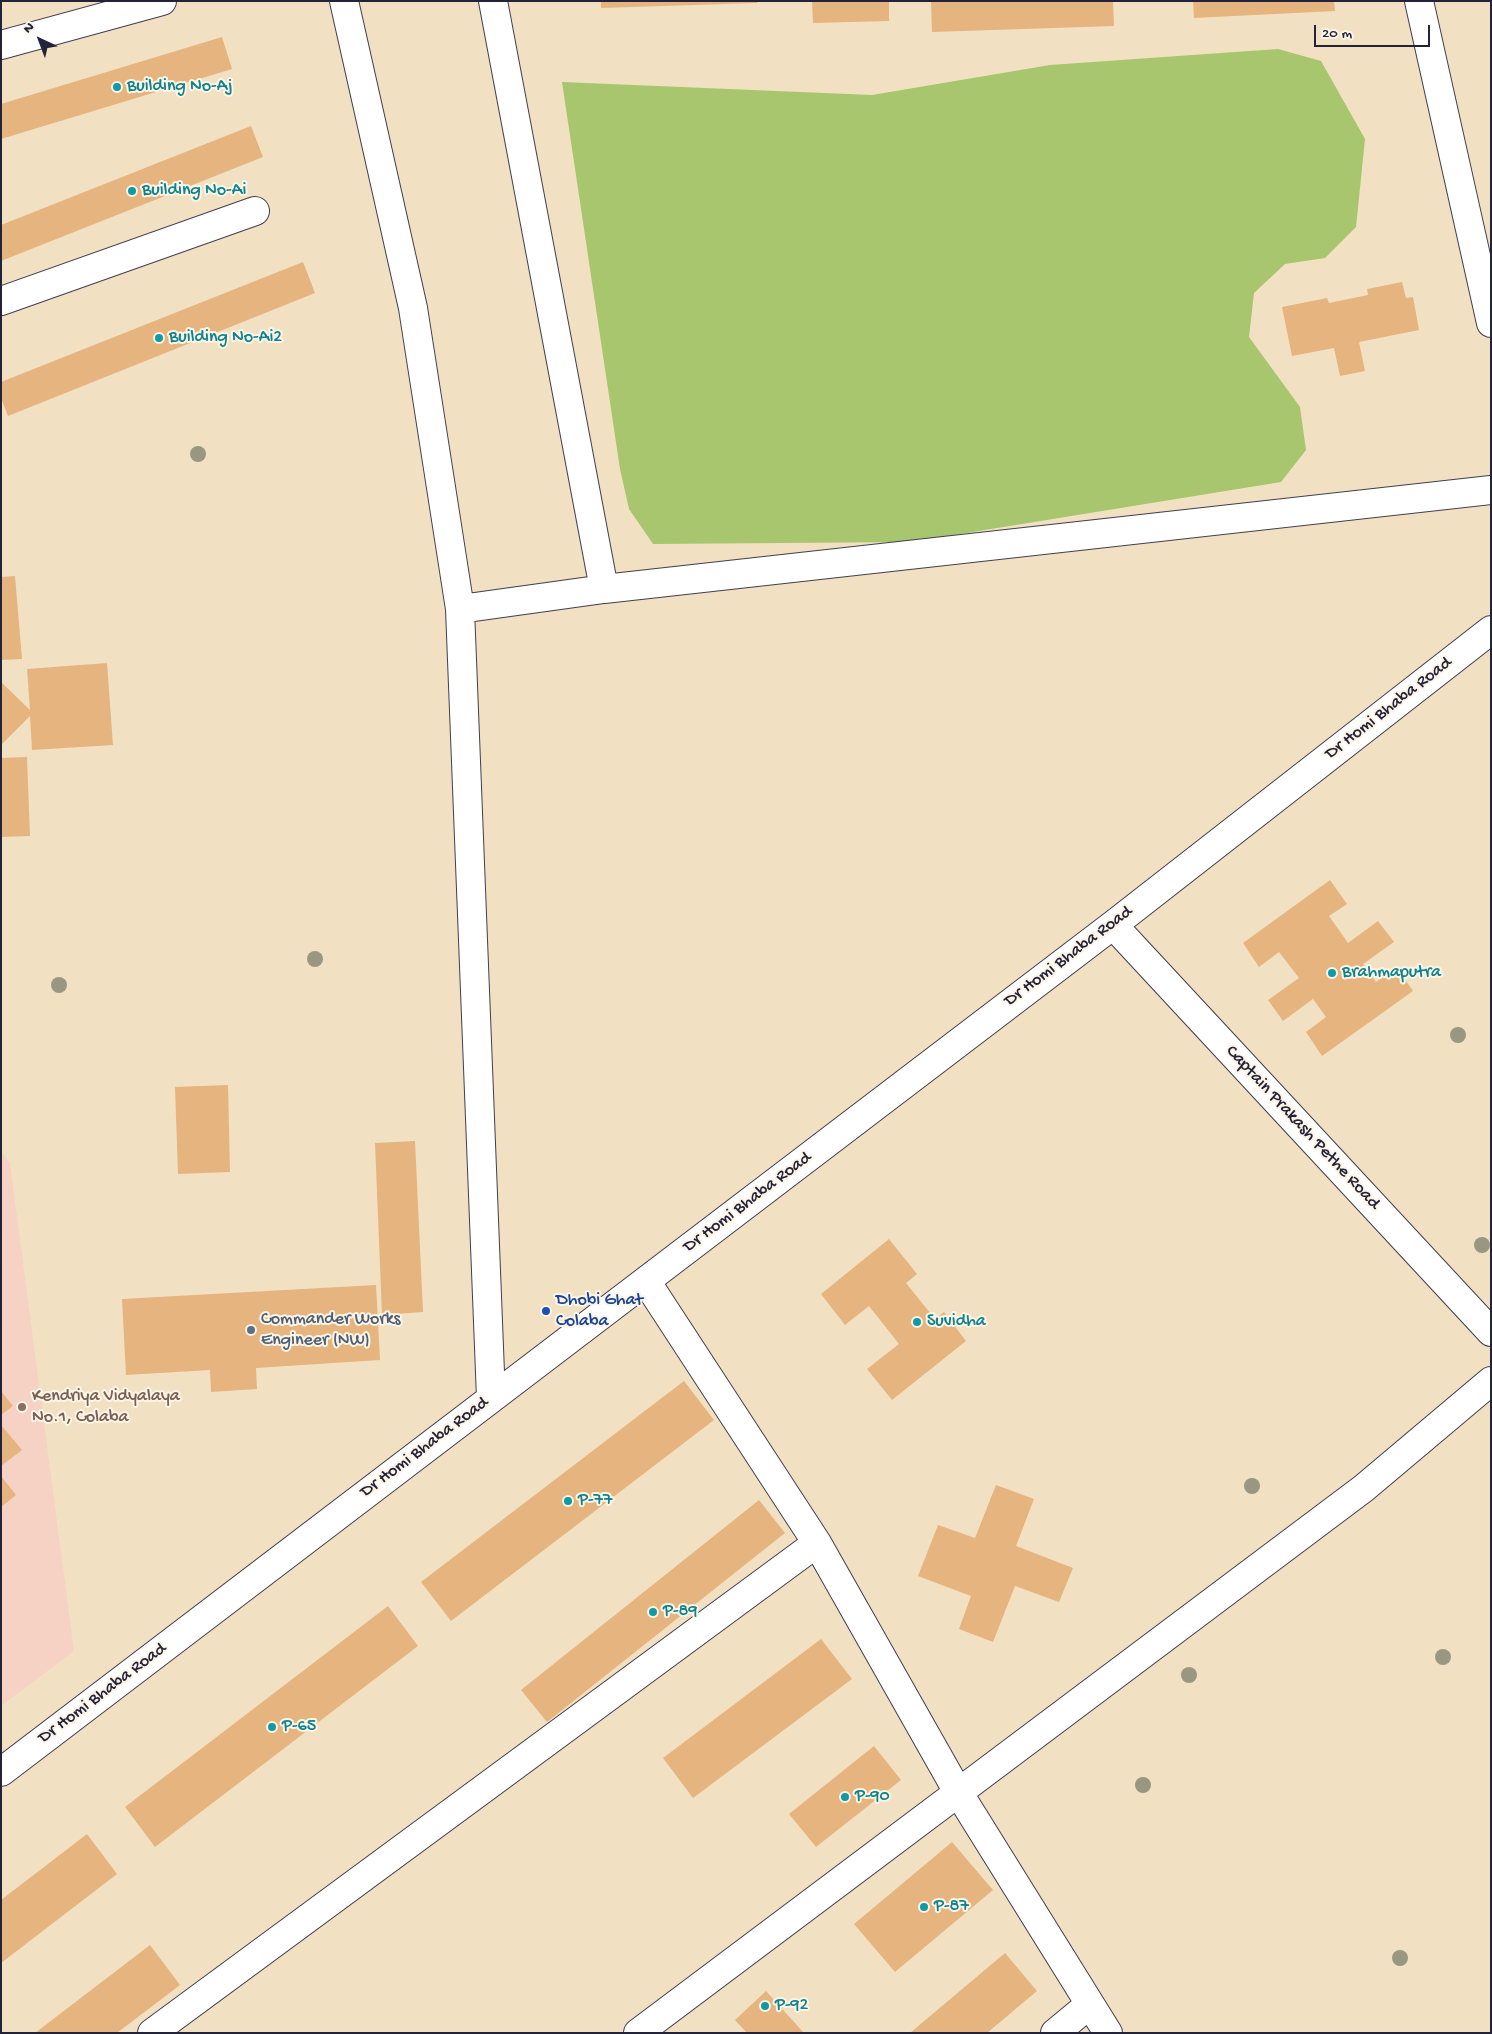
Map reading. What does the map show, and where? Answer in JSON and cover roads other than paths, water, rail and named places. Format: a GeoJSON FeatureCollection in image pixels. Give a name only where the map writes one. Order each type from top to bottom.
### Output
{"type":"FeatureCollection","features":[{"type":"Feature","properties":{"kind":"street"},"geometry":{"type":"LineString","coordinates":[[1,45],[162,1]]}},
{"type":"Feature","properties":{"kind":"street"},"geometry":{"type":"LineString","coordinates":[[344,1],[413,308],[460,609],[491,1398]]}},
{"type":"Feature","properties":{"kind":"street"},"geometry":{"type":"LineString","coordinates":[[493,1],[604,589]]}},
{"type":"Feature","properties":{"kind":"street"},"geometry":{"type":"LineString","coordinates":[[1419,1],[1491,323]]}},
{"type":"Feature","properties":{"kind":"street"},"geometry":{"type":"LineString","coordinates":[[1,301],[255,211]]}},
{"type":"Feature","properties":{"kind":"street"},"geometry":{"type":"LineString","coordinates":[[460,609],[604,589],[1491,490]]}},
{"type":"Feature","properties":{"kind":"street","name":"Dr Homi Bhaba Road"},"geometry":{"type":"LineString","coordinates":[[1,1772],[1113,924],[1491,630]]}},
{"type":"Feature","properties":{"kind":"street","name":"Captain Prakash Pethe Road"},"geometry":{"type":"LineString","coordinates":[[1113,924],[1491,1332]]}},
{"type":"Feature","properties":{"kind":"street"},"geometry":{"type":"LineString","coordinates":[[646,1281],[817,1543],[958,1792],[1108,2033]]}},
{"type":"Feature","properties":{"kind":"street"},"geometry":{"type":"LineString","coordinates":[[638,2033],[1364,1488],[1491,1381]]}},
{"type":"Feature","properties":{"kind":"street"},"geometry":{"type":"LineString","coordinates":[[152,2033],[817,1543]]}},
{"type":"Feature","properties":{"kind":"street"},"geometry":{"type":"LineString","coordinates":[[1055,2033],[1090,2004]]}},
{"type":"Feature","properties":{"kind":"place","name":"Building No-Aj"},"geometry":{"type":"Point","coordinates":[117,87]}},
{"type":"Feature","properties":{"kind":"place","name":"Building No-Ai"},"geometry":{"type":"Point","coordinates":[132,191]}},
{"type":"Feature","properties":{"kind":"place","name":"Building No-Ai2"},"geometry":{"type":"Point","coordinates":[159,338]}},
{"type":"Feature","properties":{"kind":"place","name":"Brahmaputra"},"geometry":{"type":"Point","coordinates":[1332,973]}},
{"type":"Feature","properties":{"kind":"place","name":"Dhobi Ghat Colaba"},"geometry":{"type":"Point","coordinates":[546,1311]}},
{"type":"Feature","properties":{"kind":"place","name":"Suvidha"},"geometry":{"type":"Point","coordinates":[917,1322]}},
{"type":"Feature","properties":{"kind":"place","name":"Commander Works Engineer (NW)"},"geometry":{"type":"Point","coordinates":[251,1330]}},
{"type":"Feature","properties":{"kind":"place","name":"Kendriya Vidyalaya No.1, Colaba"},"geometry":{"type":"Point","coordinates":[22,1407]}},
{"type":"Feature","properties":{"kind":"place","name":"P-77"},"geometry":{"type":"Point","coordinates":[568,1501]}},
{"type":"Feature","properties":{"kind":"place","name":"P-89"},"geometry":{"type":"Point","coordinates":[653,1612]}},
{"type":"Feature","properties":{"kind":"place","name":"P-65"},"geometry":{"type":"Point","coordinates":[272,1727]}},
{"type":"Feature","properties":{"kind":"place","name":"P-90"},"geometry":{"type":"Point","coordinates":[845,1797]}},
{"type":"Feature","properties":{"kind":"place","name":"P-87"},"geometry":{"type":"Point","coordinates":[924,1907]}},
{"type":"Feature","properties":{"kind":"place","name":"P-92"},"geometry":{"type":"Point","coordinates":[765,2006]}}]}
